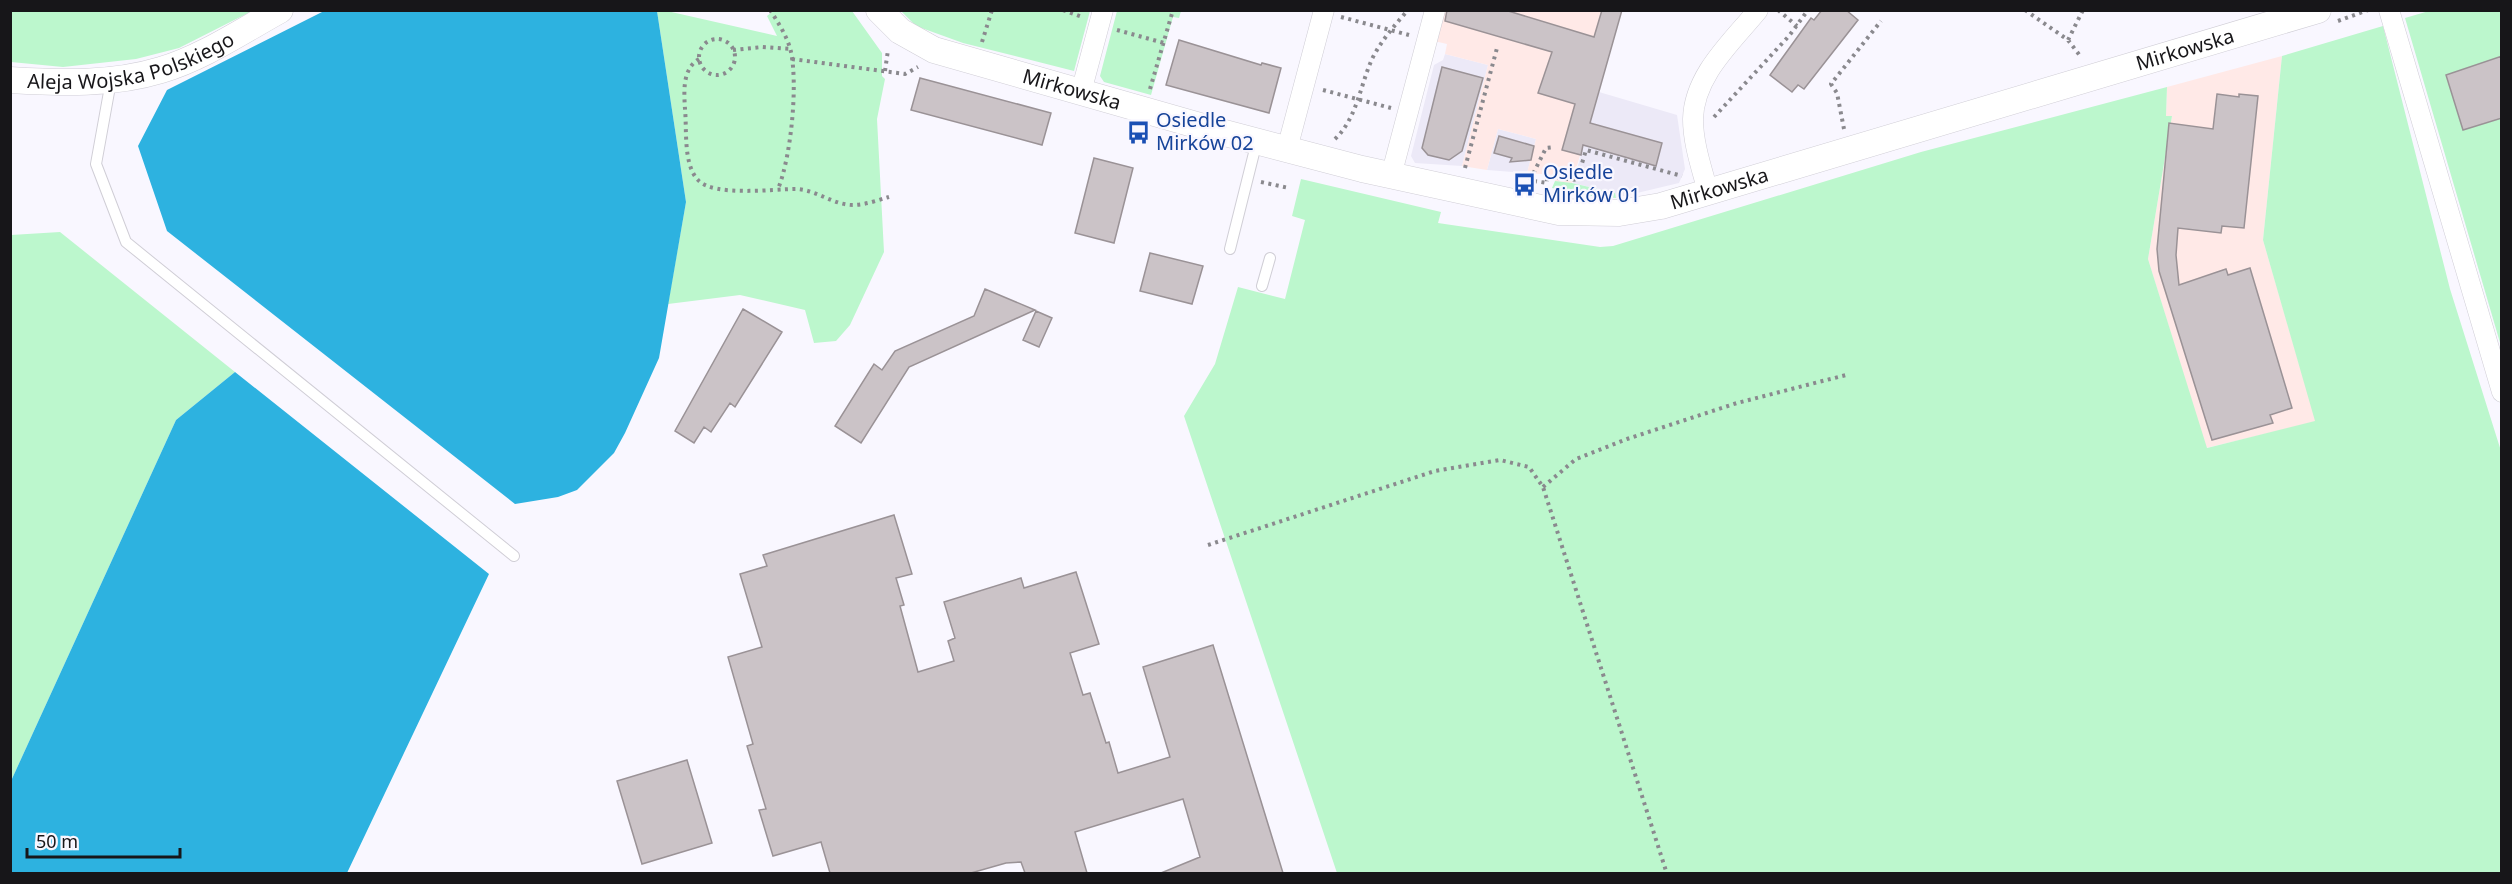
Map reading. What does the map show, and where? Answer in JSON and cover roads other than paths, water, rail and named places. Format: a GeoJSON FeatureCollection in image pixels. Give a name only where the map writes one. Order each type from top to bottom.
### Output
{"type":"FeatureCollection","features":[{"type":"Feature","properties":{"kind":"street","name":"Aleja Wojska Polskiego"},"geometry":{"type":"LineString","coordinates":[[10,80],[53,83],[111,81],[162,70],[190,58],[280,10]]}},
{"type":"Feature","properties":{"kind":"street","name":"Mirkowska"},"geometry":{"type":"LineString","coordinates":[[879,10],[900,31],[924,46],[1081,92],[1391,176],[1559,212],[1580,214],[1641,210],[1708,192],[2318,10]]}},
{"type":"Feature","properties":{"kind":"street"},"geometry":{"type":"LineString","coordinates":[[1081,92],[1103,10]]}},
{"type":"Feature","properties":{"kind":"street"},"geometry":{"type":"LineString","coordinates":[[1391,176],[1435,10]]}},
{"type":"Feature","properties":{"kind":"street"},"geometry":{"type":"LineString","coordinates":[[1708,192],[1694,134],[1693,119],[1696,99],[1711,68],[1758,10]]}},
{"type":"Feature","properties":{"kind":"street"},"geometry":{"type":"LineString","coordinates":[[2389,10],[2502,392]]}},
{"type":"Feature","properties":{"kind":"street"},"geometry":{"type":"LineString","coordinates":[[1287,149],[1328,13]]}},
{"type":"Feature","properties":{"kind":"lane"},"geometry":{"type":"LineString","coordinates":[[111,81],[96,164],[126,242],[514,556]]}},
{"type":"Feature","properties":{"kind":"lane"},"geometry":{"type":"LineString","coordinates":[[1230,249],[1257,141]]}},
{"type":"Feature","properties":{"kind":"lane"},"geometry":{"type":"LineString","coordinates":[[1262,286],[1270,258]]}},
{"type":"Feature","properties":{"kind":"water"},"geometry":{"type":"Polygon","coordinates":[[[326,10],[657,11],[686,202],[659,358],[614,453],[577,490],[558,497],[515,504],[167,231],[138,146],[167,90],[326,10]]]}},
{"type":"Feature","properties":{"kind":"water"},"geometry":{"type":"Polygon","coordinates":[[[235,372],[489,574],[347,873],[11,873],[11,781],[176,420],[235,372]]]}},
{"type":"Feature","properties":{"kind":"place","name":"Osiedle Mirków 02"},"geometry":{"type":"Point","coordinates":[1138,132]}},
{"type":"Feature","properties":{"kind":"place","name":"Osiedle Mirków 01"},"geometry":{"type":"Point","coordinates":[1525,184]}}]}
